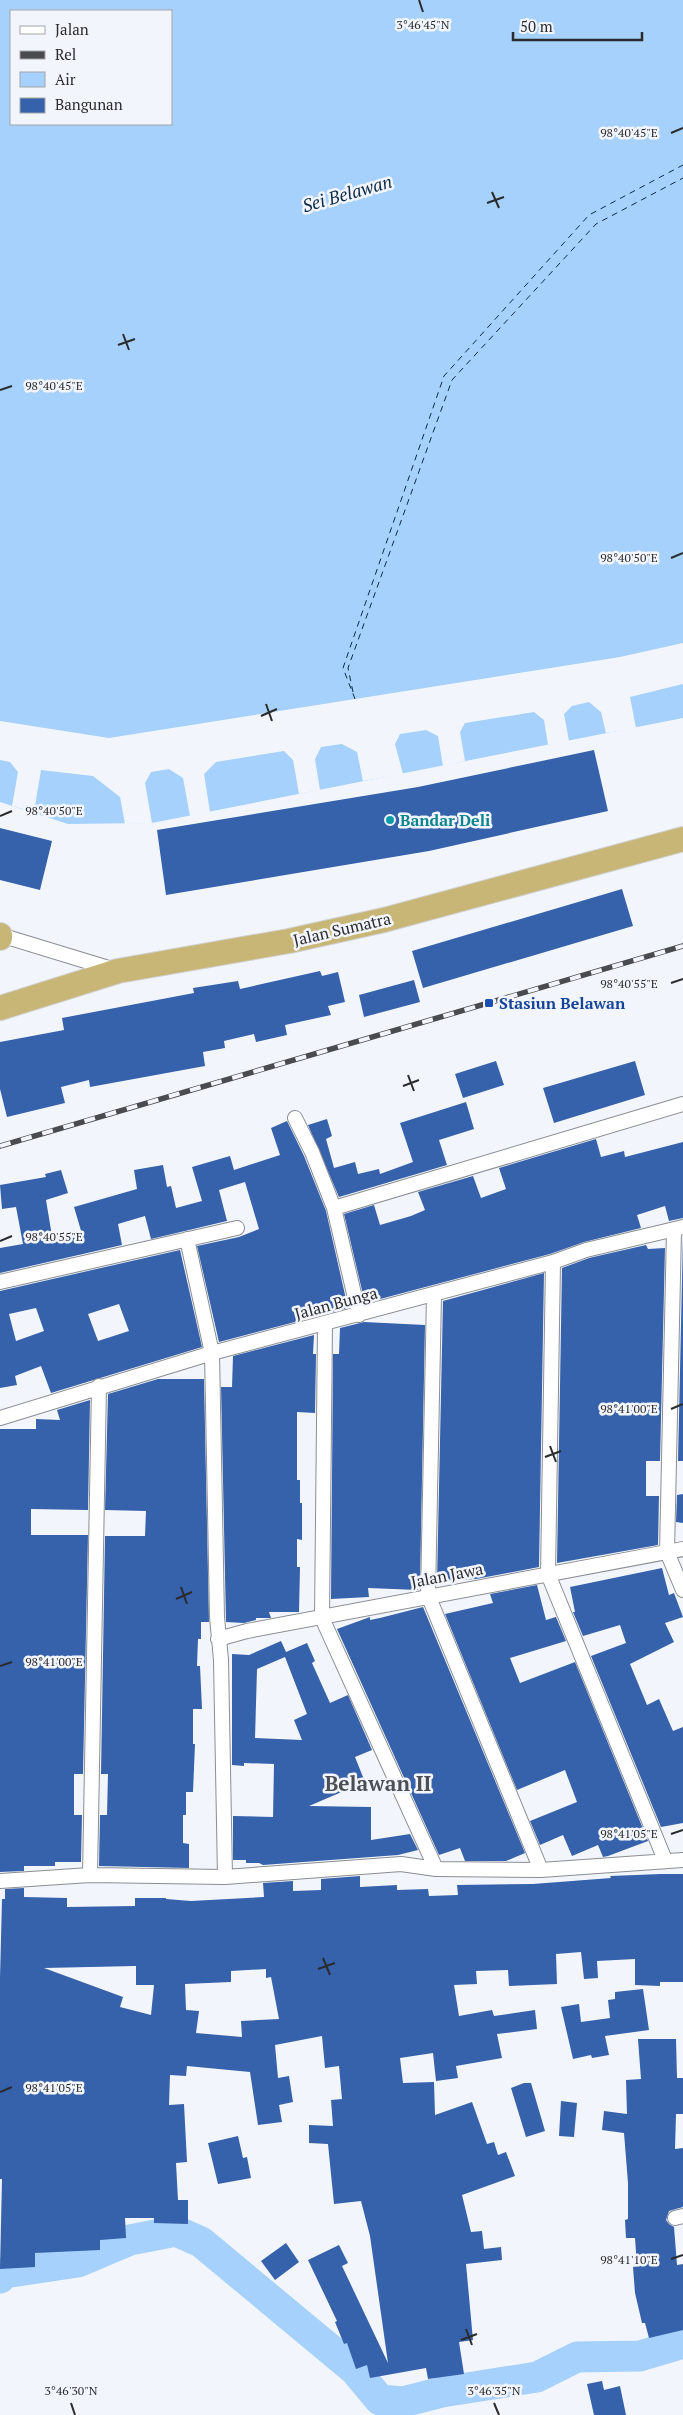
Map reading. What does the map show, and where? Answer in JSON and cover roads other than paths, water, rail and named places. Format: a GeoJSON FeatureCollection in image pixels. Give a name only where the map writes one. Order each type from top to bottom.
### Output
{"type":"FeatureCollection","features":[{"type":"Feature","properties":{"kind":"highway","name":"Jalan Sumatra"},"geometry":{"type":"LineString","coordinates":[[0,1008],[118,971],[289,941],[384,920],[683,840]]}},
{"type":"Feature","properties":{"kind":"street"},"geometry":{"type":"LineString","coordinates":[[0,936],[118,971]]}},
{"type":"Feature","properties":{"kind":"street"},"geometry":{"type":"LineString","coordinates":[[334,1208],[683,1104]]}},
{"type":"Feature","properties":{"kind":"street"},"geometry":{"type":"LineString","coordinates":[[295,1118],[312,1152],[334,1208],[359,1315]]}},
{"type":"Feature","properties":{"kind":"street"},"geometry":{"type":"LineString","coordinates":[[0,1282],[237,1228]]}},
{"type":"Feature","properties":{"kind":"street"},"geometry":{"type":"LineString","coordinates":[[678,1228],[667,1552],[683,1590]]}},
{"type":"Feature","properties":{"kind":"street","name":"Jalan Bunga"},"geometry":{"type":"LineString","coordinates":[[0,1418],[99,1386],[212,1353],[554,1262],[586,1250],[678,1228]]}},
{"type":"Feature","properties":{"kind":"street"},"geometry":{"type":"LineString","coordinates":[[186,1239],[212,1353],[225,1877]]}},
{"type":"Feature","properties":{"kind":"street"},"geometry":{"type":"LineString","coordinates":[[554,1262],[548,1574],[665,1860]]}},
{"type":"Feature","properties":{"kind":"street"},"geometry":{"type":"LineString","coordinates":[[434,1295],[428,1595],[541,1870]]}},
{"type":"Feature","properties":{"kind":"street"},"geometry":{"type":"LineString","coordinates":[[325,1324],[322,1618],[436,1869]]}},
{"type":"Feature","properties":{"kind":"street"},"geometry":{"type":"LineString","coordinates":[[90,1875],[99,1386]]}},
{"type":"Feature","properties":{"kind":"street","name":"Jalan Jawa"},"geometry":{"type":"LineString","coordinates":[[218,1639],[247,1631],[322,1618],[428,1595],[683,1549]]}},
{"type":"Feature","properties":{"kind":"street"},"geometry":{"type":"LineString","coordinates":[[0,1881],[90,1875],[225,1877],[401,1864],[436,1869],[541,1870],[683,1860]]}},
{"type":"Feature","properties":{"kind":"water","name":"Sei Belawan"},"geometry":{"type":"Polygon","coordinates":[[[0,0],[683,0],[683,718],[152,823],[68,824],[0,802],[0,0]]]}},
{"type":"Feature","properties":{"kind":"waterway"},"geometry":{"type":"LineString","coordinates":[[0,2278],[4,2273],[78,2262],[130,2240],[176,2231],[201,2242],[355,2370],[380,2400],[403,2402],[442,2392],[537,2377],[577,2357],[640,2356],[683,2343]]}},
{"type":"Feature","properties":{"kind":"railway"},"geometry":{"type":"LineString","coordinates":[[0,1146],[683,946]]}},
{"type":"Feature","properties":{"kind":"place","name":"Bandar Deli"},"geometry":{"type":"Point","coordinates":[390,820]}},
{"type":"Feature","properties":{"kind":"place","name":"Stasiun Belawan"},"geometry":{"type":"Point","coordinates":[489,1003]}},
{"type":"Feature","properties":{"kind":"district","name":"Belawan II"},"geometry":{"type":"Point","coordinates":[378,1783]}}]}
